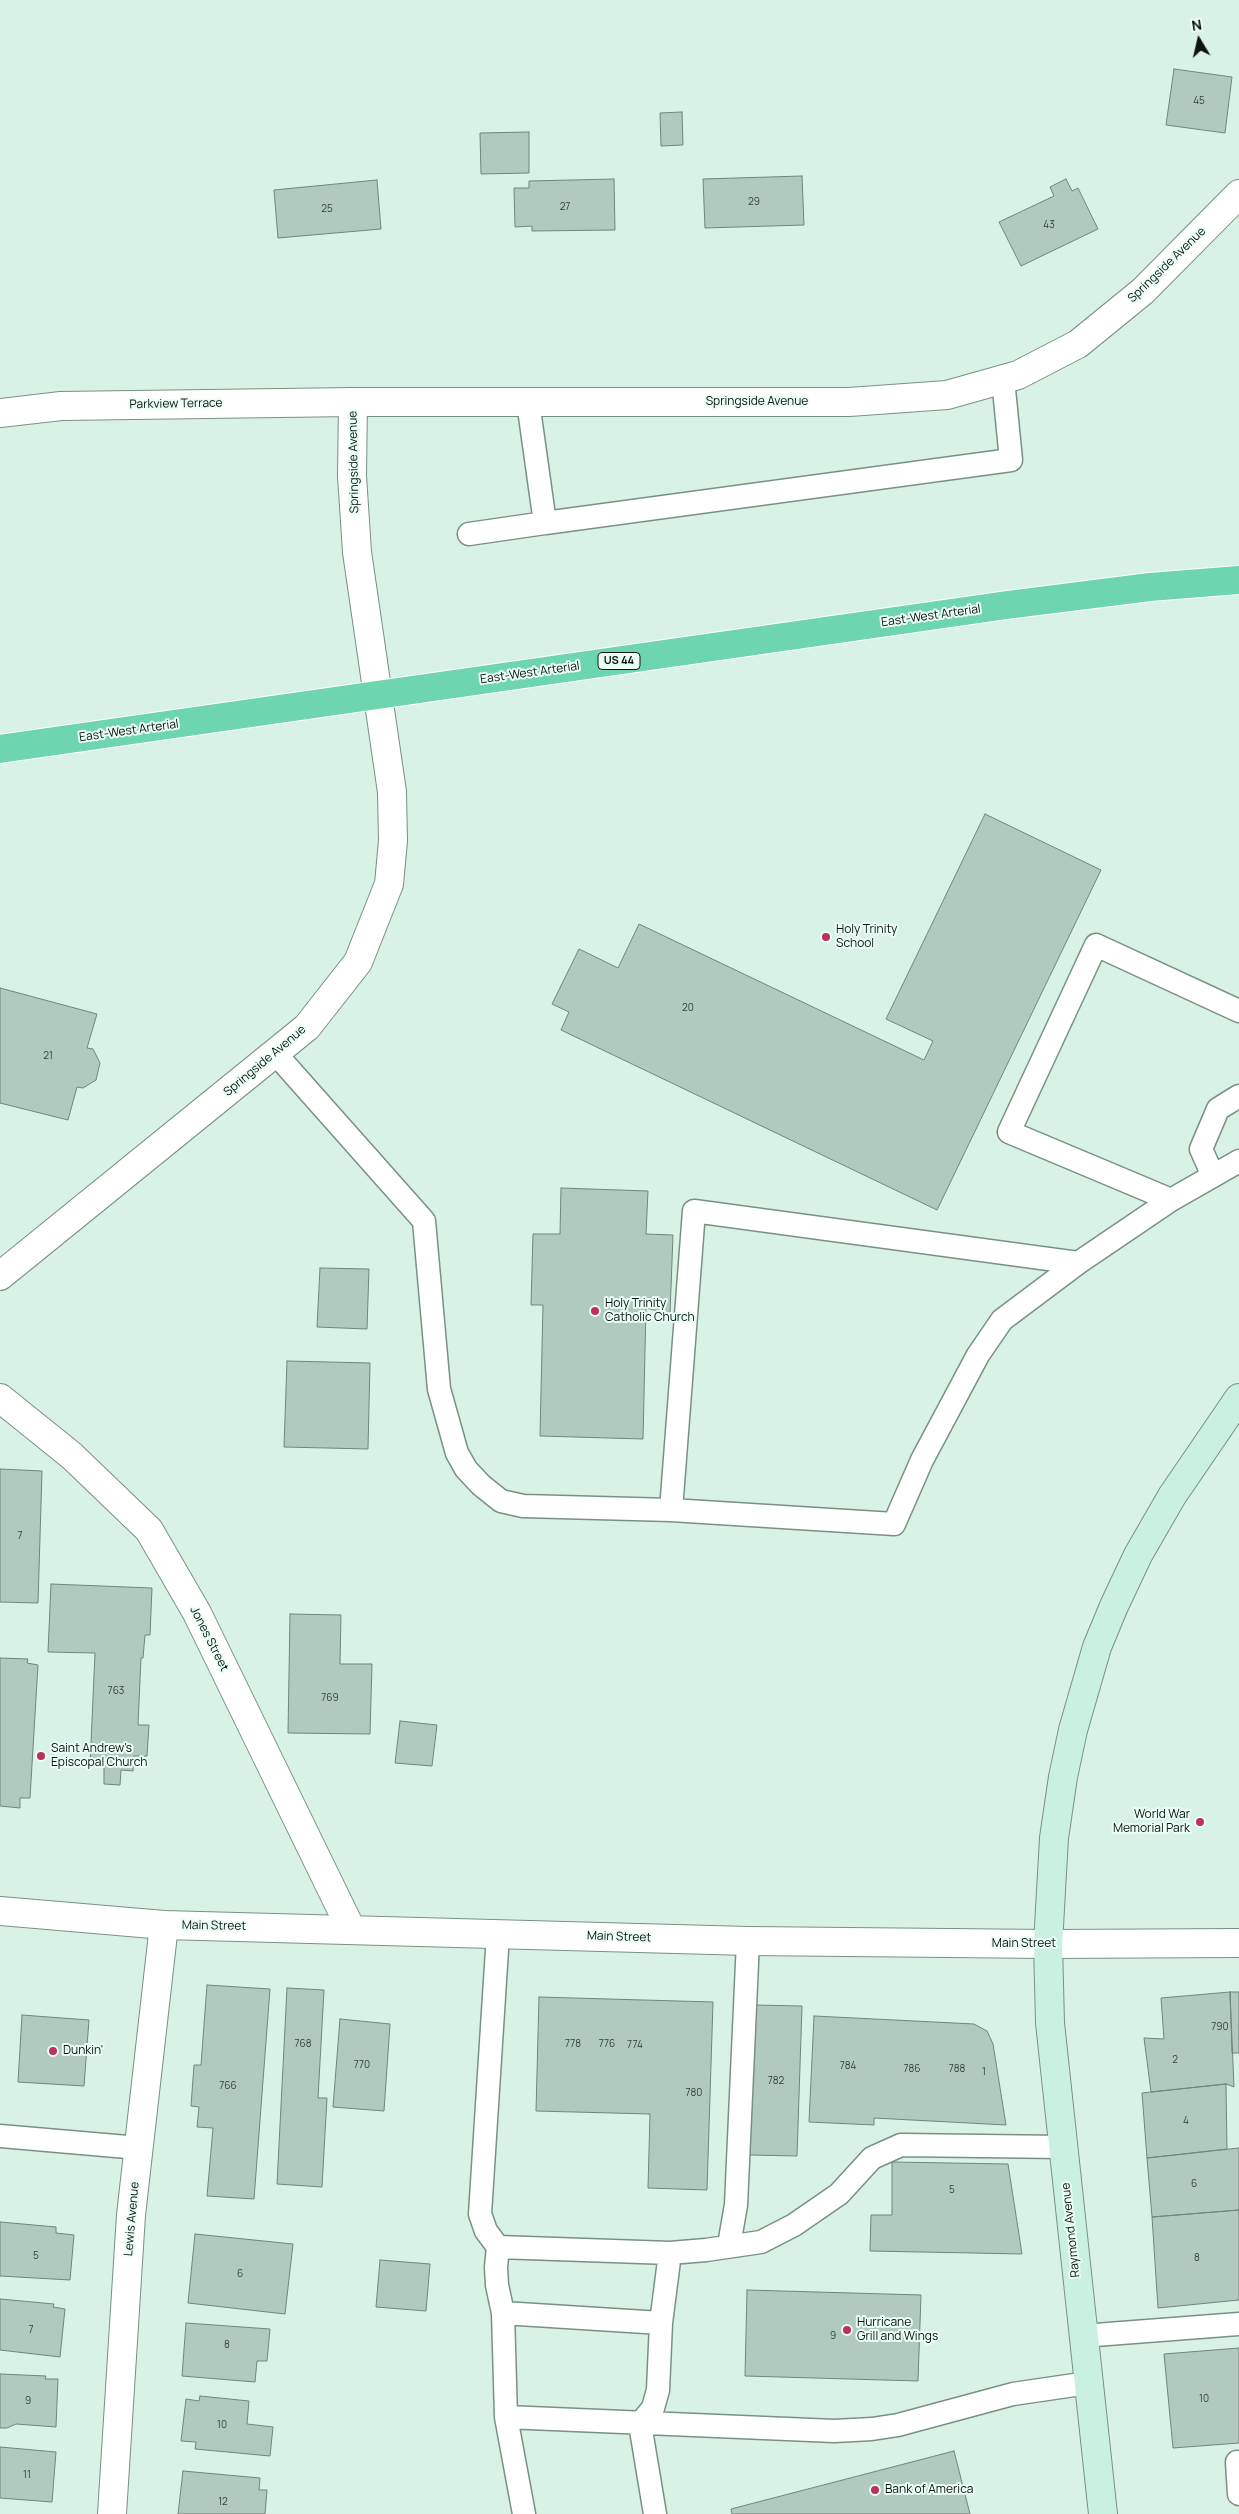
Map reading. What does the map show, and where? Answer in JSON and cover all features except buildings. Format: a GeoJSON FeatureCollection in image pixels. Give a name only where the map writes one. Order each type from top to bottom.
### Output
{"type":"FeatureCollection","features":[{"type":"Feature","properties":{"kind":"highway","name":"East-West Arterial"},"geometry":{"type":"LineString","coordinates":[[0,749],[1006,605],[1150,587],[1239,580]]}},
{"type":"Feature","properties":{"kind":"main road","name":"Raymond Avenue"},"geometry":{"type":"LineString","coordinates":[[1103,2514],[1082,2336],[1050,2024],[1048,1944],[1054,1838],[1062,1777],[1083,1689],[1097,1647],[1138,1555],[1172,1496],[1239,1398]]}},
{"type":"Feature","properties":{"kind":"street","name":"Springside Avenue"},"geometry":{"type":"LineString","coordinates":[[0,1276],[307,1027],[358,962],[388,884],[393,841],[392,792],[357,552],[352,476],[353,402],[849,402],[947,394],[1018,375],[1078,344],[1143,291],[1239,194]]}},
{"type":"Feature","properties":{"kind":"street","name":"Parkview Terrace"},"geometry":{"type":"LineString","coordinates":[[0,414],[61,406],[353,402]]}},
{"type":"Feature","properties":{"kind":"street","name":"Jones Street"},"geometry":{"type":"LineString","coordinates":[[0,1398],[72,1456],[149,1530],[197,1613],[351,1930]]}},
{"type":"Feature","properties":{"kind":"street","name":"Main Street"},"geometry":{"type":"LineString","coordinates":[[0,1911],[164,1925],[748,1941],[1048,1944],[1239,1943]]}},
{"type":"Feature","properties":{"kind":"street","name":"Lewis Avenue"},"geometry":{"type":"LineString","coordinates":[[112,2514],[130,2234],[164,1925]]}},
{"type":"Feature","properties":{"kind":"lane"},"geometry":{"type":"LineString","coordinates":[[469,534],[1011,460],[1003,379]]}},
{"type":"Feature","properties":{"kind":"lane"},"geometry":{"type":"LineString","coordinates":[[528,402],[545,523]]}},
{"type":"Feature","properties":{"kind":"lane"},"geometry":{"type":"LineString","coordinates":[[1171,1200],[1009,1132],[1096,945],[1239,1011]]}},
{"type":"Feature","properties":{"kind":"lane"},"geometry":{"type":"LineString","coordinates":[[275,1053],[424,1222],[439,1389],[457,1453],[466,1470],[481,1485],[501,1501],[523,1506],[671,1510],[894,1524],[922,1460],[978,1355],[1002,1320],[1078,1263],[1171,1200],[1239,1160]]}},
{"type":"Feature","properties":{"kind":"lane"},"geometry":{"type":"LineString","coordinates":[[1213,1176],[1201,1149],[1218,1109],[1239,1096]]}},
{"type":"Feature","properties":{"kind":"lane"},"geometry":{"type":"LineString","coordinates":[[671,1510],[694,1211],[1078,1263]]}},
{"type":"Feature","properties":{"kind":"lane"},"geometry":{"type":"LineString","coordinates":[[498,1934],[480,2214],[486,2231],[498,2247],[497,2285],[503,2313],[506,2417],[524,2514]]}},
{"type":"Feature","properties":{"kind":"lane"},"geometry":{"type":"LineString","coordinates":[[729,2245],[736,2204],[748,1941]]}},
{"type":"Feature","properties":{"kind":"lane"},"geometry":{"type":"LineString","coordinates":[[0,2136],[139,2148]]}},
{"type":"Feature","properties":{"kind":"lane"},"geometry":{"type":"LineString","coordinates":[[498,2247],[670,2253],[761,2242],[794,2225],[839,2194],[872,2158],[901,2145],[1062,2148]]}},
{"type":"Feature","properties":{"kind":"lane"},"geometry":{"type":"LineString","coordinates":[[655,2514],[640,2424],[653,2408],[656,2399],[670,2253]]}},
{"type":"Feature","properties":{"kind":"lane"},"geometry":{"type":"LineString","coordinates":[[503,2313],[662,2323]]}},
{"type":"Feature","properties":{"kind":"lane"},"geometry":{"type":"LineString","coordinates":[[1082,2336],[1239,2324]]}},
{"type":"Feature","properties":{"kind":"lane"},"geometry":{"type":"LineString","coordinates":[[506,2417],[834,2431],[872,2429],[898,2425],[1013,2394],[1088,2383]]}},
{"type":"Feature","properties":{"kind":"lane"},"geometry":{"type":"LineString","coordinates":[[1237,2462],[1239,2494]]}},
{"type":"Feature","properties":{"kind":"place","name":"Holy Trinity School"},"geometry":{"type":"Point","coordinates":[826,937]}},
{"type":"Feature","properties":{"kind":"place","name":"Holy Trinity Catholic Church"},"geometry":{"type":"Point","coordinates":[595,1311]}},
{"type":"Feature","properties":{"kind":"place","name":"Saint Andrew's Episcopal Church"},"geometry":{"type":"Point","coordinates":[41,1756]}},
{"type":"Feature","properties":{"kind":"place","name":"World War Memorial Park"},"geometry":{"type":"Point","coordinates":[1200,1822]}},
{"type":"Feature","properties":{"kind":"place","name":"Dunkin'"},"geometry":{"type":"Point","coordinates":[53,2051]}},
{"type":"Feature","properties":{"kind":"place","name":"Hurricane Grill and Wings"},"geometry":{"type":"Point","coordinates":[847,2330]}},
{"type":"Feature","properties":{"kind":"place","name":"Bank of America"},"geometry":{"type":"Point","coordinates":[875,2490]}}]}
